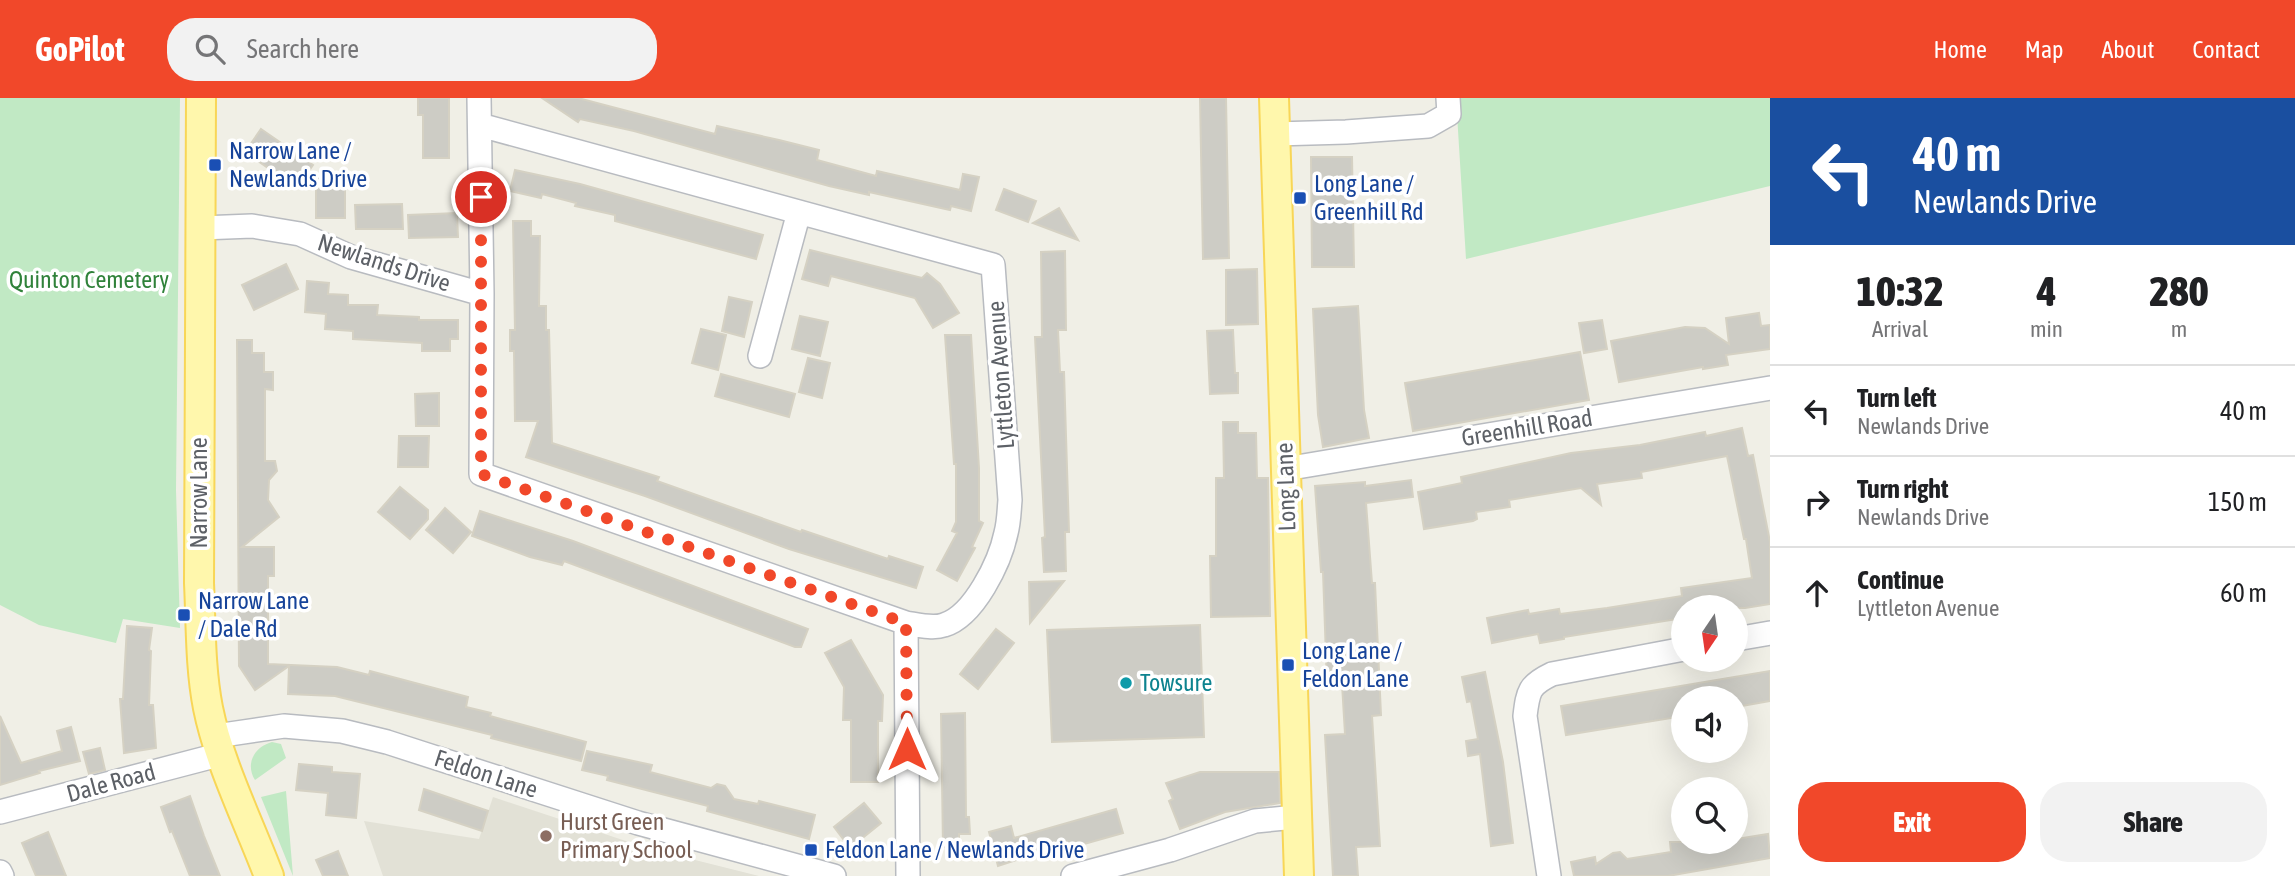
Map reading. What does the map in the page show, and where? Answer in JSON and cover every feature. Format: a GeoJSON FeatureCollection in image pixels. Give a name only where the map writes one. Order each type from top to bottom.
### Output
{"type":"FeatureCollection","features":[{"type":"Feature","properties":{"kind":"main road","name":"Narrow Lane"},"geometry":{"type":"LineString","coordinates":[[201,98],[199,583],[208,707],[219,745],[269,876]]}},
{"type":"Feature","properties":{"kind":"main road","name":"Long Lane"},"geometry":{"type":"LineString","coordinates":[[1274,98],[1299,876]]}},
{"type":"Feature","properties":{"kind":"street"},"geometry":{"type":"LineString","coordinates":[[480,98],[482,294]]}},
{"type":"Feature","properties":{"kind":"street"},"geometry":{"type":"LineString","coordinates":[[1275,134],[1428,126],[1449,114],[1448,98]]}},
{"type":"Feature","properties":{"kind":"street","name":"Lyttleton Avenue"},"geometry":{"type":"LineString","coordinates":[[480,125],[993,265],[1010,500],[1006,533],[975,601],[959,618],[943,626],[906,623]]}},
{"type":"Feature","properties":{"kind":"street"},"geometry":{"type":"LineString","coordinates":[[760,356],[799,212]]}},
{"type":"Feature","properties":{"kind":"street","name":"Newlands Drive"},"geometry":{"type":"LineString","coordinates":[[201,228],[252,226],[300,233],[351,257],[482,294],[481,474],[906,623]]}},
{"type":"Feature","properties":{"kind":"street","name":"Greenhill Road"},"geometry":{"type":"LineString","coordinates":[[1285,469],[1770,388]]}},
{"type":"Feature","properties":{"kind":"street"},"geometry":{"type":"LineString","coordinates":[[906,623],[908,876]]}},
{"type":"Feature","properties":{"kind":"street"},"geometry":{"type":"LineString","coordinates":[[1748,637],[1770,633]]}},
{"type":"Feature","properties":{"kind":"street"},"geometry":{"type":"LineString","coordinates":[[1549,876],[1525,716],[1527,699],[1536,681],[1552,674],[1671,651]]}},
{"type":"Feature","properties":{"kind":"street","name":"Feldon Lane"},"geometry":{"type":"LineString","coordinates":[[219,745],[284,726],[342,731],[387,742],[638,823],[834,876]]}},
{"type":"Feature","properties":{"kind":"street","name":"Dale Road"},"geometry":{"type":"LineString","coordinates":[[0,812],[219,745]]}},
{"type":"Feature","properties":{"kind":"street"},"geometry":{"type":"LineString","coordinates":[[1073,876],[1170,850],[1255,821],[1296,817]]}},
{"type":"Feature","properties":{"kind":"shaded area","name":"Hurst Green Primary School"},"geometry":{"type":"Polygon","coordinates":[[[493,797],[647,848],[759,876],[383,876],[364,821],[479,839],[493,797]]]}},
{"type":"Feature","properties":{"kind":"green space","name":"Quinton Cemetery"},"geometry":{"type":"Polygon","coordinates":[[[0,98],[180,98],[176,490],[180,628],[123,619],[116,643],[39,625],[0,605],[0,98]]]}},
{"type":"Feature","properties":{"kind":"green space"},"geometry":{"type":"Polygon","coordinates":[[[1456,98],[1770,98],[1770,186],[1466,259],[1456,98]]]}},
{"type":"Feature","properties":{"kind":"green space"},"geometry":{"type":"Polygon","coordinates":[[[272,742],[281,744],[286,758],[255,780],[251,768],[253,757],[260,748],[272,742]]]}},
{"type":"Feature","properties":{"kind":"green space"},"geometry":{"type":"Polygon","coordinates":[[[286,791],[293,876],[261,797],[286,791]]]}},
{"type":"Feature","properties":{"kind":"building"},"geometry":{"type":"Polygon","coordinates":[[[418,98],[449,98],[449,158],[423,158],[423,115],[418,115],[418,98]]]}},
{"type":"Feature","properties":{"kind":"building"},"geometry":{"type":"Polygon","coordinates":[[[542,98],[578,98],[715,134],[717,126],[779,140],[819,150],[817,160],[876,176],[877,171],[960,190],[963,174],[979,177],[971,211],[951,206],[950,210],[829,186],[634,131],[580,119],[578,122],[542,98]]]}},
{"type":"Feature","properties":{"kind":"building"},"geometry":{"type":"Polygon","coordinates":[[[1200,98],[1226,98],[1229,258],[1203,259],[1200,98]]]}},
{"type":"Feature","properties":{"kind":"building"},"geometry":{"type":"Polygon","coordinates":[[[261,129],[313,165],[297,188],[245,152],[261,129]]]}},
{"type":"Feature","properties":{"kind":"building"},"geometry":{"type":"Polygon","coordinates":[[[1311,157],[1352,157],[1354,267],[1312,267],[1311,157]]]}},
{"type":"Feature","properties":{"kind":"building"},"geometry":{"type":"Polygon","coordinates":[[[515,170],[580,184],[763,235],[756,259],[615,221],[615,215],[575,206],[576,203],[542,194],[541,198],[510,191],[515,170]]]}},
{"type":"Feature","properties":{"kind":"building"},"geometry":{"type":"Polygon","coordinates":[[[316,177],[345,177],[345,218],[316,218],[316,177]]]}},
{"type":"Feature","properties":{"kind":"building"},"geometry":{"type":"Polygon","coordinates":[[[1004,189],[1036,201],[1028,222],[996,210],[1004,189]]]}},
{"type":"Feature","properties":{"kind":"building"},"geometry":{"type":"Polygon","coordinates":[[[402,204],[403,229],[356,229],[355,205],[402,204]]]}},
{"type":"Feature","properties":{"kind":"building"},"geometry":{"type":"Polygon","coordinates":[[[1059,208],[1078,240],[1033,223],[1059,208]]]}},
{"type":"Feature","properties":{"kind":"building"},"geometry":{"type":"Polygon","coordinates":[[[457,213],[458,237],[409,238],[408,215],[457,213]]]}},
{"type":"Feature","properties":{"kind":"building"},"geometry":{"type":"Polygon","coordinates":[[[513,221],[531,221],[531,236],[540,236],[539,306],[546,306],[546,330],[549,330],[552,443],[659,477],[657,481],[801,532],[802,530],[888,559],[889,556],[923,567],[916,588],[789,549],[645,496],[526,457],[538,421],[515,421],[514,351],[510,351],[510,330],[515,330],[513,221]]]}},
{"type":"Feature","properties":{"kind":"building"},"geometry":{"type":"Polygon","coordinates":[[[810,250],[922,278],[927,273],[940,284],[959,313],[933,328],[915,298],[831,276],[828,286],[802,279],[810,250]]]}},
{"type":"Feature","properties":{"kind":"building"},"geometry":{"type":"Polygon","coordinates":[[[1065,251],[1066,330],[1058,330],[1060,372],[1064,372],[1069,532],[1065,532],[1066,571],[1044,572],[1042,538],[1045,537],[1035,337],[1042,337],[1041,252],[1065,251]]]}},
{"type":"Feature","properties":{"kind":"building"},"geometry":{"type":"Polygon","coordinates":[[[286,264],[298,289],[254,310],[242,285],[286,264]]]}},
{"type":"Feature","properties":{"kind":"building"},"geometry":{"type":"Polygon","coordinates":[[[1257,269],[1258,324],[1226,325],[1226,270],[1257,269]]]}},
{"type":"Feature","properties":{"kind":"building"},"geometry":{"type":"Polygon","coordinates":[[[307,281],[329,283],[328,294],[348,295],[348,305],[378,305],[377,315],[419,317],[419,320],[458,320],[458,339],[450,339],[450,351],[422,351],[422,343],[353,339],[353,331],[325,329],[326,314],[305,312],[307,281]]]}},
{"type":"Feature","properties":{"kind":"building"},"geometry":{"type":"Polygon","coordinates":[[[729,297],[752,302],[744,337],[722,331],[729,297]]]}},
{"type":"Feature","properties":{"kind":"building"},"geometry":{"type":"Polygon","coordinates":[[[1358,306],[1364,410],[1369,438],[1323,447],[1318,415],[1313,309],[1358,306]]]}},
{"type":"Feature","properties":{"kind":"building"},"geometry":{"type":"Polygon","coordinates":[[[1759,313],[1761,326],[1770,325],[1770,349],[1726,355],[1728,365],[1619,382],[1611,341],[1685,327],[1705,328],[1729,344],[1726,318],[1759,313]]]}},
{"type":"Feature","properties":{"kind":"building"},"geometry":{"type":"Polygon","coordinates":[[[800,316],[828,322],[820,356],[792,349],[800,316]]]}},
{"type":"Feature","properties":{"kind":"building"},"geometry":{"type":"Polygon","coordinates":[[[1602,320],[1607,349],[1584,353],[1579,323],[1602,320]]]}},
{"type":"Feature","properties":{"kind":"building"},"geometry":{"type":"Polygon","coordinates":[[[701,329],[726,335],[718,370],[692,363],[701,329]]]}},
{"type":"Feature","properties":{"kind":"building"},"geometry":{"type":"Polygon","coordinates":[[[1233,330],[1238,393],[1210,394],[1207,331],[1233,330]]]}},
{"type":"Feature","properties":{"kind":"building"},"geometry":{"type":"Polygon","coordinates":[[[945,335],[971,335],[979,468],[979,521],[983,523],[972,547],[975,548],[957,581],[937,570],[957,533],[952,531],[956,522],[956,464],[945,335]]]}},
{"type":"Feature","properties":{"kind":"building"},"geometry":{"type":"Polygon","coordinates":[[[237,340],[252,340],[252,353],[264,353],[264,372],[273,372],[273,390],[265,389],[265,461],[275,461],[277,471],[269,480],[268,500],[279,517],[242,547],[274,547],[274,576],[268,576],[268,664],[337,667],[369,675],[370,671],[468,697],[466,707],[586,742],[581,761],[491,738],[492,735],[335,696],[288,694],[289,666],[255,690],[239,666],[237,340]]]}},
{"type":"Feature","properties":{"kind":"building"},"geometry":{"type":"Polygon","coordinates":[[[1580,352],[1589,400],[1413,431],[1405,383],[1580,352]]]}},
{"type":"Feature","properties":{"kind":"building"},"geometry":{"type":"Polygon","coordinates":[[[808,358],[830,363],[822,398],[799,392],[808,358]]]}},
{"type":"Feature","properties":{"kind":"building"},"geometry":{"type":"Polygon","coordinates":[[[721,374],[795,394],[789,417],[715,396],[721,374]]]}},
{"type":"Feature","properties":{"kind":"building"},"geometry":{"type":"Polygon","coordinates":[[[439,393],[439,426],[416,426],[415,394],[439,393]]]}},
{"type":"Feature","properties":{"kind":"building"},"geometry":{"type":"Polygon","coordinates":[[[1223,422],[1238,422],[1238,433],[1256,433],[1257,478],[1268,478],[1270,616],[1211,617],[1210,556],[1216,556],[1216,478],[1224,478],[1223,422]]]}},
{"type":"Feature","properties":{"kind":"building"},"geometry":{"type":"Polygon","coordinates":[[[1742,428],[1748,456],[1753,455],[1770,542],[1770,604],[1748,608],[1748,595],[1682,595],[1681,588],[1752,578],[1727,456],[1641,472],[1642,478],[1597,484],[1601,505],[1581,488],[1509,500],[1510,507],[1476,512],[1477,519],[1473,521],[1424,529],[1418,492],[1462,483],[1461,477],[1571,453],[1640,445],[1705,432],[1706,436],[1742,428]]]}},
{"type":"Feature","properties":{"kind":"building"},"geometry":{"type":"Polygon","coordinates":[[[399,436],[429,436],[428,467],[398,467],[399,436]]]}},
{"type":"Feature","properties":{"kind":"building"},"geometry":{"type":"Polygon","coordinates":[[[1411,480],[1413,497],[1366,503],[1372,583],[1375,583],[1381,715],[1372,716],[1380,846],[1356,847],[1358,876],[1333,876],[1325,735],[1345,734],[1342,684],[1327,685],[1323,572],[1315,486],[1365,482],[1365,486],[1411,480]]]}},
{"type":"Feature","properties":{"kind":"building"},"geometry":{"type":"Polygon","coordinates":[[[400,487],[428,510],[428,519],[410,539],[378,512],[400,487]]]}},
{"type":"Feature","properties":{"kind":"building"},"geometry":{"type":"Polygon","coordinates":[[[445,508],[471,532],[453,553],[426,530],[445,508]]]}},
{"type":"Feature","properties":{"kind":"building"},"geometry":{"type":"Polygon","coordinates":[[[480,511],[573,541],[808,629],[801,647],[564,561],[562,565],[530,557],[472,536],[480,511]]]}},
{"type":"Feature","properties":{"kind":"building"},"geometry":{"type":"Polygon","coordinates":[[[1064,581],[1030,623],[1029,582],[1064,581]]]}},
{"type":"Feature","properties":{"kind":"building"},"geometry":{"type":"Polygon","coordinates":[[[1671,598],[1671,620],[1540,643],[1538,634],[1492,643],[1487,618],[1528,610],[1529,614],[1559,609],[1560,614],[1671,598]]]}},
{"type":"Feature","properties":{"kind":"building","name":"Towsure"},"geometry":{"type":"Polygon","coordinates":[[[1200,625],[1204,737],[1052,742],[1047,630],[1200,625]]]}},
{"type":"Feature","properties":{"kind":"building"},"geometry":{"type":"Polygon","coordinates":[[[127,626],[152,628],[149,650],[149,705],[153,705],[156,748],[124,753],[120,699],[123,699],[127,626]]]}},
{"type":"Feature","properties":{"kind":"building"},"geometry":{"type":"Polygon","coordinates":[[[996,629],[1014,643],[978,689],[960,674],[996,629]]]}},
{"type":"Feature","properties":{"kind":"building"},"geometry":{"type":"Polygon","coordinates":[[[851,640],[883,695],[882,721],[878,721],[878,782],[851,782],[851,720],[843,720],[844,687],[825,653],[851,640]]]}},
{"type":"Feature","properties":{"kind":"building"},"geometry":{"type":"Polygon","coordinates":[[[1770,671],[1770,701],[1748,705],[1748,686],[1680,686],[1770,671]]]}},
{"type":"Feature","properties":{"kind":"building"},"geometry":{"type":"Polygon","coordinates":[[[1485,672],[1503,762],[1513,843],[1491,846],[1480,754],[1468,756],[1466,741],[1478,739],[1471,701],[1467,702],[1462,677],[1485,672]]]}},
{"type":"Feature","properties":{"kind":"building"},"geometry":{"type":"Polygon","coordinates":[[[1671,688],[1671,718],[1566,735],[1561,706],[1671,688]]]}},
{"type":"Feature","properties":{"kind":"building"},"geometry":{"type":"Polygon","coordinates":[[[965,713],[966,817],[969,817],[970,834],[959,834],[959,846],[943,847],[941,714],[965,713]]]}},
{"type":"Feature","properties":{"kind":"building"},"geometry":{"type":"Polygon","coordinates":[[[0,716],[21,763],[62,751],[57,731],[71,727],[80,761],[39,771],[40,773],[0,785],[0,716]]]}},
{"type":"Feature","properties":{"kind":"building"},"geometry":{"type":"Polygon","coordinates":[[[100,748],[105,770],[89,774],[83,752],[100,748]]]}},
{"type":"Feature","properties":{"kind":"building"},"geometry":{"type":"Polygon","coordinates":[[[587,751],[652,765],[650,772],[711,788],[717,784],[725,786],[734,799],[758,804],[759,801],[815,815],[809,839],[707,811],[708,806],[607,780],[608,776],[582,770],[587,751]]]}},
{"type":"Feature","properties":{"kind":"building"},"geometry":{"type":"Polygon","coordinates":[[[299,764],[332,767],[332,772],[360,774],[356,818],[326,815],[328,793],[296,790],[299,764]]]}},
{"type":"Feature","properties":{"kind":"building"},"geometry":{"type":"Polygon","coordinates":[[[1200,772],[1279,772],[1280,803],[1225,812],[1180,829],[1169,801],[1173,799],[1166,783],[1200,772]]]}},
{"type":"Feature","properties":{"kind":"building"},"geometry":{"type":"Polygon","coordinates":[[[424,789],[488,811],[482,831],[419,810],[424,789]]]}},
{"type":"Feature","properties":{"kind":"building"},"geometry":{"type":"Polygon","coordinates":[[[190,796],[220,876],[190,876],[172,831],[170,832],[161,807],[190,796]]]}},
{"type":"Feature","properties":{"kind":"building"},"geometry":{"type":"Polygon","coordinates":[[[864,803],[881,823],[850,848],[834,827],[864,803]]]}},
{"type":"Feature","properties":{"kind":"building"},"geometry":{"type":"Polygon","coordinates":[[[1116,809],[1123,833],[998,866],[989,832],[1011,826],[1014,838],[1116,809]]]}},
{"type":"Feature","properties":{"kind":"building"},"geometry":{"type":"Polygon","coordinates":[[[48,832],[66,876],[36,876],[22,843],[48,832]]]}},
{"type":"Feature","properties":{"kind":"building"},"geometry":{"type":"Polygon","coordinates":[[[1768,834],[1770,858],[1668,876],[1574,876],[1571,862],[1595,857],[1596,864],[1613,853],[1620,852],[1627,859],[1671,852],[1748,854],[1748,837],[1768,834]]]}},
{"type":"Feature","properties":{"kind":"building"},"geometry":{"type":"Polygon","coordinates":[[[338,851],[348,876],[323,876],[316,860],[338,851]]]}},
{"type":"Feature","properties":{"kind":"place","name":"Narrow Lane / Newlands Drive"},"geometry":{"type":"Point","coordinates":[215,165]}},
{"type":"Feature","properties":{"kind":"place","name":"Long Lane / Greenhill Rd"},"geometry":{"type":"Point","coordinates":[1300,198]}},
{"type":"Feature","properties":{"kind":"place","name":"Narrow Lane / Dale Rd"},"geometry":{"type":"Point","coordinates":[184,615]}},
{"type":"Feature","properties":{"kind":"place","name":"Long Lane / Feldon Lane"},"geometry":{"type":"Point","coordinates":[1288,665]}},
{"type":"Feature","properties":{"kind":"place","name":"Towsure"},"geometry":{"type":"Point","coordinates":[1126,683]}},
{"type":"Feature","properties":{"kind":"place","name":"Hurst Green Primary School"},"geometry":{"type":"Point","coordinates":[546,836]}},
{"type":"Feature","properties":{"kind":"place","name":"Feldon Lane / Newlands Drive"},"geometry":{"type":"Point","coordinates":[811,850]}},
{"type":"Feature","properties":{"kind":"route"},"geometry":{"type":"LineString","coordinates":[[481,197],[481,474],[906,623],[907,749]]}}]}
